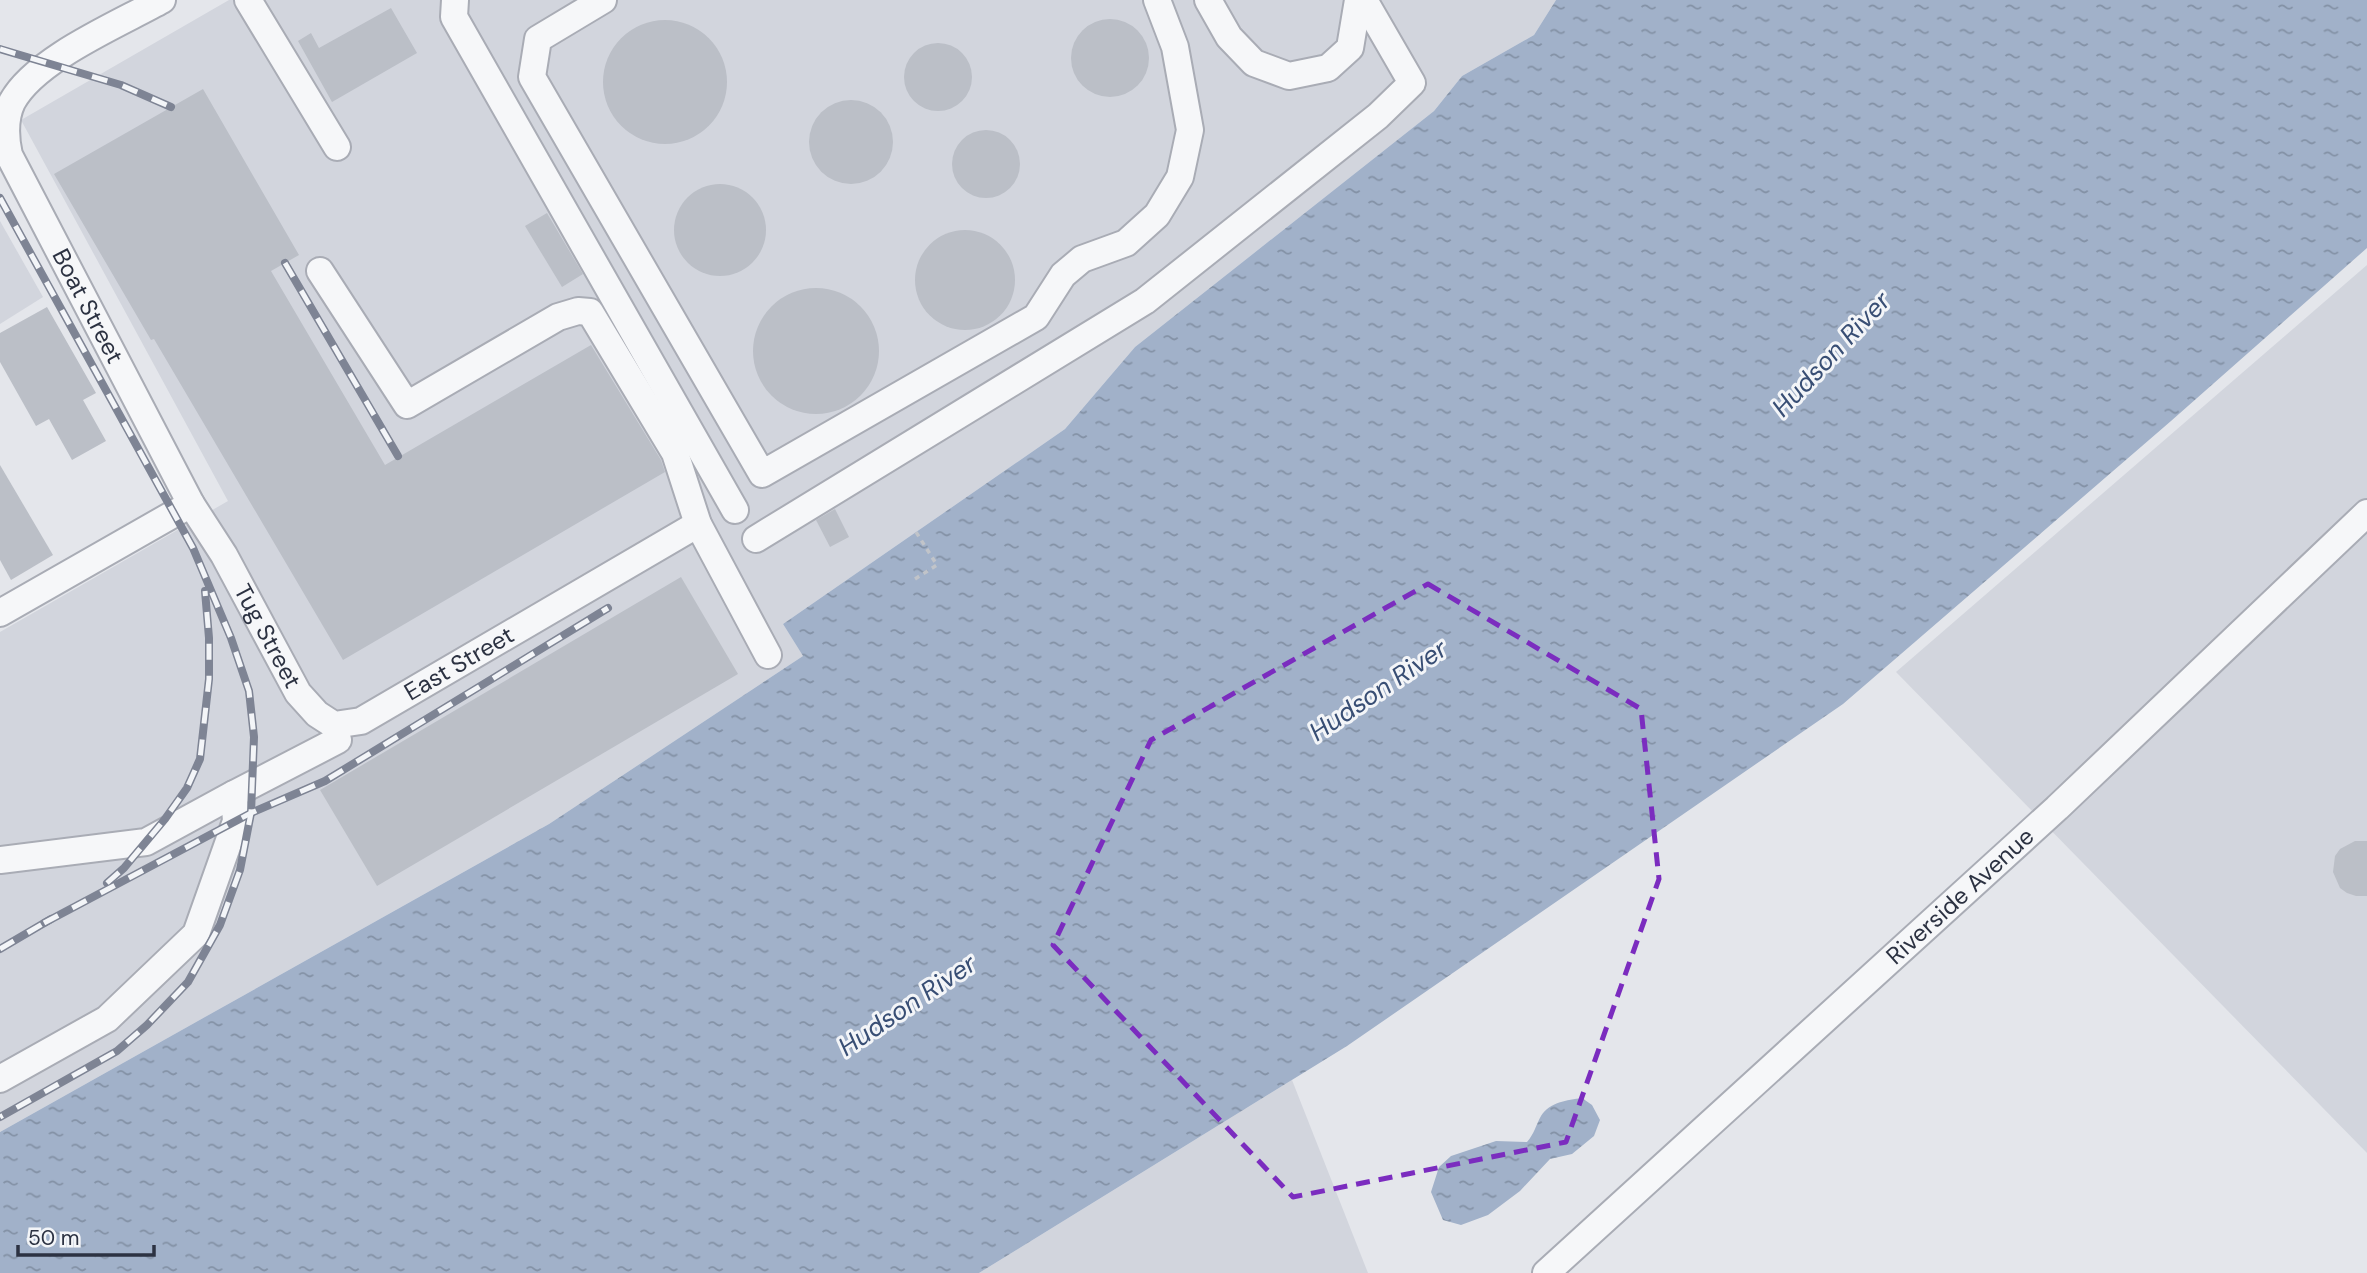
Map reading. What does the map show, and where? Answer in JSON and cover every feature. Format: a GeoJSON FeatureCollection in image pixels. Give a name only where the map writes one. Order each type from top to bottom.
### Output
{"type":"FeatureCollection","features":[{"type":"Feature","properties":{"kind":"street"},"geometry":{"type":"LineString","coordinates":[[7,108],[21,89],[49,63],[162,0]]}},
{"type":"Feature","properties":{"kind":"street"},"geometry":{"type":"LineString","coordinates":[[247,0],[337,147]]}},
{"type":"Feature","properties":{"kind":"street"},"geometry":{"type":"LineString","coordinates":[[455,0],[454,18],[735,510]]}},
{"type":"Feature","properties":{"kind":"street"},"geometry":{"type":"LineString","coordinates":[[603,0],[538,38],[532,77],[762,474],[1036,317],[1063,275],[1082,259],[1126,243],[1157,215],[1180,177],[1190,130],[1175,47],[1157,0]]}},
{"type":"Feature","properties":{"kind":"street"},"geometry":{"type":"LineString","coordinates":[[1208,0],[1229,37],[1254,63],[1289,76],[1328,68],[1350,48],[1358,0]]}},
{"type":"Feature","properties":{"kind":"street"},"geometry":{"type":"LineString","coordinates":[[756,539],[1145,301],[1378,116],[1412,83],[1364,0]]}},
{"type":"Feature","properties":{"kind":"street","name":"Boat Street"},"geometry":{"type":"LineString","coordinates":[[7,108],[5,137],[9,155],[191,504]]}},
{"type":"Feature","properties":{"kind":"street"},"geometry":{"type":"LineString","coordinates":[[320,271],[407,405],[558,317],[578,311],[590,312],[675,453],[698,524],[768,654]]}},
{"type":"Feature","properties":{"kind":"street"},"geometry":{"type":"LineString","coordinates":[[0,613],[191,504]]}},
{"type":"Feature","properties":{"kind":"street","name":"Tug Street"},"geometry":{"type":"LineString","coordinates":[[191,504],[222,551],[298,693],[326,720]]}},
{"type":"Feature","properties":{"kind":"street","name":"Riverside Avenue"},"geometry":{"type":"LineString","coordinates":[[1545,1273],[2012,850],[2367,513]]}},
{"type":"Feature","properties":{"kind":"street","name":"East Street"},"geometry":{"type":"LineString","coordinates":[[326,720],[361,721],[698,524]]}},
{"type":"Feature","properties":{"kind":"street"},"geometry":{"type":"LineString","coordinates":[[0,860],[146,842],[338,740],[326,720]]}},
{"type":"Feature","properties":{"kind":"street"},"geometry":{"type":"LineString","coordinates":[[0,1079],[107,1019],[196,934],[236,821],[233,794]]}},
{"type":"Feature","properties":{"kind":"path"},"geometry":{"type":"LineString","coordinates":[[915,579],[937,565],[916,532]]}},
{"type":"Feature","properties":{"kind":"highlighted area"},"geometry":{"type":"Polygon","coordinates":[[[1428,584],[1641,709],[1659,879],[1566,1142],[1293,1197],[1053,945],[1151,740],[1428,584]]]}},
{"type":"Feature","properties":{"kind":"shaded area"},"geometry":{"type":"Polygon","coordinates":[[[229,0],[1556,0],[1534,35],[1462,76],[1434,111],[1135,347],[1065,429],[783,624],[803,656],[549,824],[0,1132],[0,632],[228,501],[21,120],[229,0]]]}},
{"type":"Feature","properties":{"kind":"shaded area"},"geometry":{"type":"Polygon","coordinates":[[[0,221],[43,297],[0,324],[0,221]]]}},
{"type":"Feature","properties":{"kind":"shaded area"},"geometry":{"type":"Polygon","coordinates":[[[2367,265],[2367,1153],[1896,672],[2367,265]]]}},
{"type":"Feature","properties":{"kind":"shaded area"},"geometry":{"type":"Polygon","coordinates":[[[1292,1080],[1368,1273],[979,1273],[1292,1080]]]}},
{"type":"Feature","properties":{"kind":"water","name":"Hudson River"},"geometry":{"type":"Polygon","coordinates":[[[1556,0],[2367,0],[2367,248],[1843,704],[1347,1046],[979,1273],[0,1273],[0,1132],[549,824],[803,656],[783,624],[1065,429],[1135,347],[1434,111],[1462,76],[1534,35],[1556,0]]]}},
{"type":"Feature","properties":{"kind":"water"},"geometry":{"type":"Polygon","coordinates":[[[1582,1098],[1592,1105],[1600,1120],[1594,1136],[1572,1154],[1550,1159],[1520,1191],[1488,1215],[1461,1225],[1443,1220],[1431,1192],[1439,1167],[1451,1156],[1496,1141],[1527,1142],[1545,1111],[1565,1101],[1582,1098]]]}},
{"type":"Feature","properties":{"kind":"building"},"geometry":{"type":"Polygon","coordinates":[[[391,8],[417,53],[332,102],[298,41],[311,33],[319,48],[391,8]]]}},
{"type":"Feature","properties":{"kind":"building"},"geometry":{"type":"Polygon","coordinates":[[[1110,19],[1125,22],[1142,36],[1149,58],[1146,73],[1132,90],[1110,97],[1095,94],[1078,80],[1071,58],[1074,43],[1088,26],[1110,19]]]}},
{"type":"Feature","properties":{"kind":"building"},"geometry":{"type":"Polygon","coordinates":[[[665,20],[689,25],[709,38],[722,58],[727,82],[722,106],[709,126],[689,139],[665,144],[641,139],[621,126],[608,106],[603,82],[608,58],[621,38],[641,25],[665,20]]]}},
{"type":"Feature","properties":{"kind":"building"},"geometry":{"type":"Polygon","coordinates":[[[938,43],[951,46],[962,53],[969,64],[972,77],[969,90],[962,101],[951,108],[938,111],[925,108],[914,101],[907,90],[904,77],[907,64],[914,53],[925,46],[938,43]]]}},
{"type":"Feature","properties":{"kind":"building"},"geometry":{"type":"Polygon","coordinates":[[[203,89],[299,255],[271,271],[385,465],[591,345],[661,460],[665,472],[343,660],[54,174],[203,89]]]}},
{"type":"Feature","properties":{"kind":"building"},"geometry":{"type":"Polygon","coordinates":[[[851,100],[867,103],[881,112],[890,126],[893,142],[890,158],[881,172],[867,181],[851,184],[835,181],[821,172],[812,158],[809,142],[812,126],[821,112],[835,103],[851,100]]]}},
{"type":"Feature","properties":{"kind":"building"},"geometry":{"type":"Polygon","coordinates":[[[986,130],[999,133],[1010,140],[1017,151],[1020,164],[1017,177],[1010,188],[999,195],[986,198],[973,195],[962,188],[955,177],[952,164],[955,151],[962,140],[973,133],[986,130]]]}},
{"type":"Feature","properties":{"kind":"building"},"geometry":{"type":"Polygon","coordinates":[[[720,184],[738,187],[753,197],[763,212],[766,230],[763,248],[753,263],[738,273],[720,276],[702,273],[687,263],[677,248],[674,230],[677,212],[687,197],[702,187],[720,184]]]}},
{"type":"Feature","properties":{"kind":"building"},"geometry":{"type":"Polygon","coordinates":[[[547,213],[583,274],[562,287],[525,226],[547,213]]]}},
{"type":"Feature","properties":{"kind":"building"},"geometry":{"type":"Polygon","coordinates":[[[965,230],[984,233],[1001,244],[1012,261],[1015,280],[1012,299],[1001,316],[984,327],[965,330],[946,327],[929,316],[918,299],[915,280],[918,261],[929,244],[946,233],[965,230]]]}},
{"type":"Feature","properties":{"kind":"building"},"geometry":{"type":"Polygon","coordinates":[[[816,288],[840,293],[860,307],[874,327],[879,351],[874,375],[860,395],[840,409],[816,414],[792,409],[772,395],[758,375],[753,351],[758,327],[772,307],[792,293],[816,288]]]}},
{"type":"Feature","properties":{"kind":"building"},"geometry":{"type":"Polygon","coordinates":[[[47,307],[96,393],[83,400],[106,441],[72,460],[49,419],[36,426],[0,362],[0,333],[47,307]]]}},
{"type":"Feature","properties":{"kind":"building"},"geometry":{"type":"Polygon","coordinates":[[[0,465],[53,555],[11,580],[0,560],[0,465]]]}},
{"type":"Feature","properties":{"kind":"building"},"geometry":{"type":"Polygon","coordinates":[[[835,509],[849,537],[830,547],[816,520],[835,509]]]}},
{"type":"Feature","properties":{"kind":"building"},"geometry":{"type":"Polygon","coordinates":[[[681,577],[738,674],[377,886],[320,790],[681,577]]]}},
{"type":"Feature","properties":{"kind":"building"},"geometry":{"type":"Polygon","coordinates":[[[2355,841],[2367,841],[2367,896],[2347,893],[2340,888],[2333,872],[2335,856],[2340,849],[2355,841]]]}},
{"type":"Feature","properties":{"kind":"railway"},"geometry":{"type":"LineString","coordinates":[[0,49],[121,85],[171,107]]}},
{"type":"Feature","properties":{"kind":"railway"},"geometry":{"type":"LineString","coordinates":[[0,198],[193,548],[231,638],[249,691],[254,737],[251,813],[240,870],[220,925],[188,982],[147,1025],[117,1051],[0,1117]]}},
{"type":"Feature","properties":{"kind":"railway"},"geometry":{"type":"LineString","coordinates":[[285,263],[398,456]]}},
{"type":"Feature","properties":{"kind":"railway"},"geometry":{"type":"LineString","coordinates":[[107,883],[124,868],[165,819],[187,788],[200,759],[209,679],[205,591]]}},
{"type":"Feature","properties":{"kind":"railway"},"geometry":{"type":"LineString","coordinates":[[44,923],[251,813],[325,781],[608,608]]}},
{"type":"Feature","properties":{"kind":"railway"},"geometry":{"type":"LineString","coordinates":[[0,949],[51,919]]}}]}
